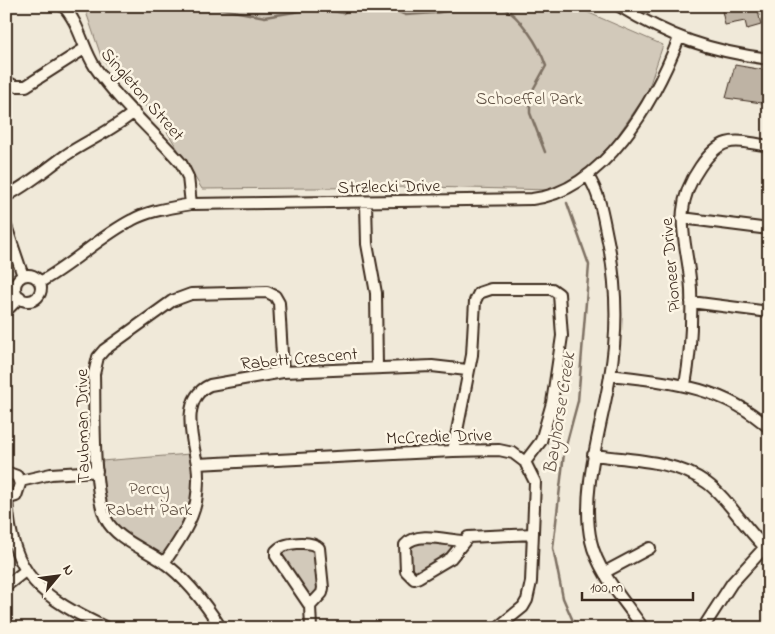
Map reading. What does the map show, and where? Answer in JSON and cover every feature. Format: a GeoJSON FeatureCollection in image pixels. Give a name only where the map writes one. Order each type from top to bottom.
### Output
{"type":"FeatureCollection","features":[{"type":"Feature","properties":{"kind":"street","name":"Singleton Street"},"geometry":{"type":"LineString","coordinates":[[63,6],[73,20],[84,49],[102,77],[181,163],[188,177],[191,204]]}},
{"type":"Feature","properties":{"kind":"street"},"geometry":{"type":"LineString","coordinates":[[619,6],[659,30],[679,38],[728,54],[769,60]]}},
{"type":"Feature","properties":{"kind":"street","name":"Strzlecki Drive"},"geometry":{"type":"LineString","coordinates":[[40,282],[71,264],[133,219],[152,212],[191,204],[366,203],[540,198],[565,190],[588,176],[620,142],[650,102],[662,80],[679,38]]}},
{"type":"Feature","properties":{"kind":"street"},"geometry":{"type":"LineString","coordinates":[[6,81],[15,86],[26,86],[84,49]]}},
{"type":"Feature","properties":{"kind":"street"},"geometry":{"type":"LineString","coordinates":[[6,196],[30,182],[67,155],[112,130],[134,112]]}},
{"type":"Feature","properties":{"kind":"street","name":"Pioneer Drive"},"geometry":{"type":"LineString","coordinates":[[685,385],[690,346],[691,302],[682,218],[683,200],[688,185],[715,147],[722,143],[734,141],[769,146]]}},
{"type":"Feature","properties":{"kind":"street"},"geometry":{"type":"LineString","coordinates":[[588,176],[598,193],[601,204],[614,279],[615,331],[610,375],[593,455],[589,528],[596,557],[643,628]]}},
{"type":"Feature","properties":{"kind":"street"},"geometry":{"type":"LineString","coordinates":[[366,203],[367,244],[376,293],[377,368]]}},
{"type":"Feature","properties":{"kind":"street"},"geometry":{"type":"LineString","coordinates":[[682,218],[769,229]]}},
{"type":"Feature","properties":{"kind":"street"},"geometry":{"type":"LineString","coordinates":[[6,226],[23,276]]}},
{"type":"Feature","properties":{"kind":"street"},"geometry":{"type":"LineString","coordinates":[[23,276],[32,276],[40,282],[40,291],[37,297],[28,300],[20,297],[15,286],[23,276]]}},
{"type":"Feature","properties":{"kind":"street"},"geometry":{"type":"LineString","coordinates":[[453,451],[474,335],[475,301],[479,293],[491,289],[552,289],[559,294],[562,336],[552,402],[541,441],[526,462],[536,482],[530,582],[527,600],[518,612],[497,628]]}},
{"type":"Feature","properties":{"kind":"street","name":"Taubman Drive"},"geometry":{"type":"LineString","coordinates":[[221,628],[199,596],[164,563],[124,538],[106,519],[102,507],[97,471],[94,374],[98,357],[104,350],[172,301],[191,294],[267,292],[275,296],[279,303],[283,372]]}},
{"type":"Feature","properties":{"kind":"street"},"geometry":{"type":"LineString","coordinates":[[6,311],[20,297]]}},
{"type":"Feature","properties":{"kind":"street"},"geometry":{"type":"LineString","coordinates":[[691,302],[769,312]]}},
{"type":"Feature","properties":{"kind":"street","name":"Rabett Crescent"},"geometry":{"type":"LineString","coordinates":[[164,563],[187,528],[190,520],[198,484],[197,464],[193,448],[192,404],[196,393],[210,384],[283,372],[440,366],[467,370]]}},
{"type":"Feature","properties":{"kind":"street"},"geometry":{"type":"LineString","coordinates":[[610,375],[685,385],[732,401],[769,428]]}},
{"type":"Feature","properties":{"kind":"street","name":"McCredie Drive"},"geometry":{"type":"LineString","coordinates":[[197,464],[506,450],[526,462]]}},
{"type":"Feature","properties":{"kind":"street"},"geometry":{"type":"LineString","coordinates":[[593,455],[665,466],[690,473],[708,483],[767,549],[732,584],[702,628]]}},
{"type":"Feature","properties":{"kind":"street"},"geometry":{"type":"LineString","coordinates":[[20,481],[51,474],[97,471]]}},
{"type":"Feature","properties":{"kind":"street"},"geometry":{"type":"LineString","coordinates":[[6,472],[14,474],[20,481]]}},
{"type":"Feature","properties":{"kind":"street"},"geometry":{"type":"LineString","coordinates":[[20,481],[18,493],[7,499],[12,541],[25,570],[46,594],[58,603],[107,628]]}},
{"type":"Feature","properties":{"kind":"street"},"geometry":{"type":"LineString","coordinates":[[462,542],[438,538],[411,540],[405,545],[406,571],[414,579],[419,578],[451,558],[462,542],[468,537],[533,534]]}},
{"type":"Feature","properties":{"kind":"street"},"geometry":{"type":"LineString","coordinates":[[310,606],[322,593],[323,588],[319,548],[312,543],[283,546],[276,551],[278,562],[310,606],[311,628]]}},
{"type":"Feature","properties":{"kind":"street"},"geometry":{"type":"LineString","coordinates":[[605,572],[650,548]]}},
{"type":"Feature","properties":{"kind":"street"},"geometry":{"type":"LineString","coordinates":[[6,586],[25,570]]}},
{"type":"Feature","properties":{"kind":"green space","name":"Schoeffel Park"},"geometry":{"type":"Polygon","coordinates":[[[84,6],[573,6],[663,45],[647,93],[613,142],[577,180],[553,190],[425,187],[202,189],[163,125],[102,59],[84,6]]]}},
{"type":"Feature","properties":{"kind":"green space","name":"Percy Rabett Park"},"geometry":{"type":"Polygon","coordinates":[[[190,454],[193,470],[192,497],[184,521],[163,559],[121,530],[114,521],[105,499],[101,461],[190,454]]]}},
{"type":"Feature","properties":{"kind":"green space"},"geometry":{"type":"Polygon","coordinates":[[[415,541],[451,543],[451,551],[421,572],[415,572],[410,569],[409,546],[415,541]]]}},
{"type":"Feature","properties":{"kind":"green space"},"geometry":{"type":"Polygon","coordinates":[[[314,547],[317,551],[320,589],[309,601],[281,560],[280,552],[286,548],[314,547]]]}},
{"type":"Feature","properties":{"kind":"building"},"geometry":{"type":"Polygon","coordinates":[[[721,6],[757,6],[761,25],[747,29],[745,21],[725,25],[721,6]]]}},
{"type":"Feature","properties":{"kind":"building"},"geometry":{"type":"Polygon","coordinates":[[[735,65],[769,71],[769,104],[726,98],[735,65]]]}},
{"type":"Feature","properties":{"kind":"waterway","name":"Bayhorse Creek"},"geometry":{"type":"LineString","coordinates":[[207,6],[265,17],[323,9],[343,13],[353,6]]}},
{"type":"Feature","properties":{"kind":"waterway","name":"Bayhorse Creek"},"geometry":{"type":"LineString","coordinates":[[384,6],[406,15],[435,13],[473,6]]}},
{"type":"Feature","properties":{"kind":"waterway","name":"Bayhorse Creek"},"geometry":{"type":"LineString","coordinates":[[501,6],[522,24],[539,49],[546,66],[530,95],[530,113],[545,152]]}},
{"type":"Feature","properties":{"kind":"waterway","name":"Bayhorse Creek"},"geometry":{"type":"LineString","coordinates":[[567,203],[589,265],[578,401],[564,453],[553,548],[563,598],[576,628]]}}]}
